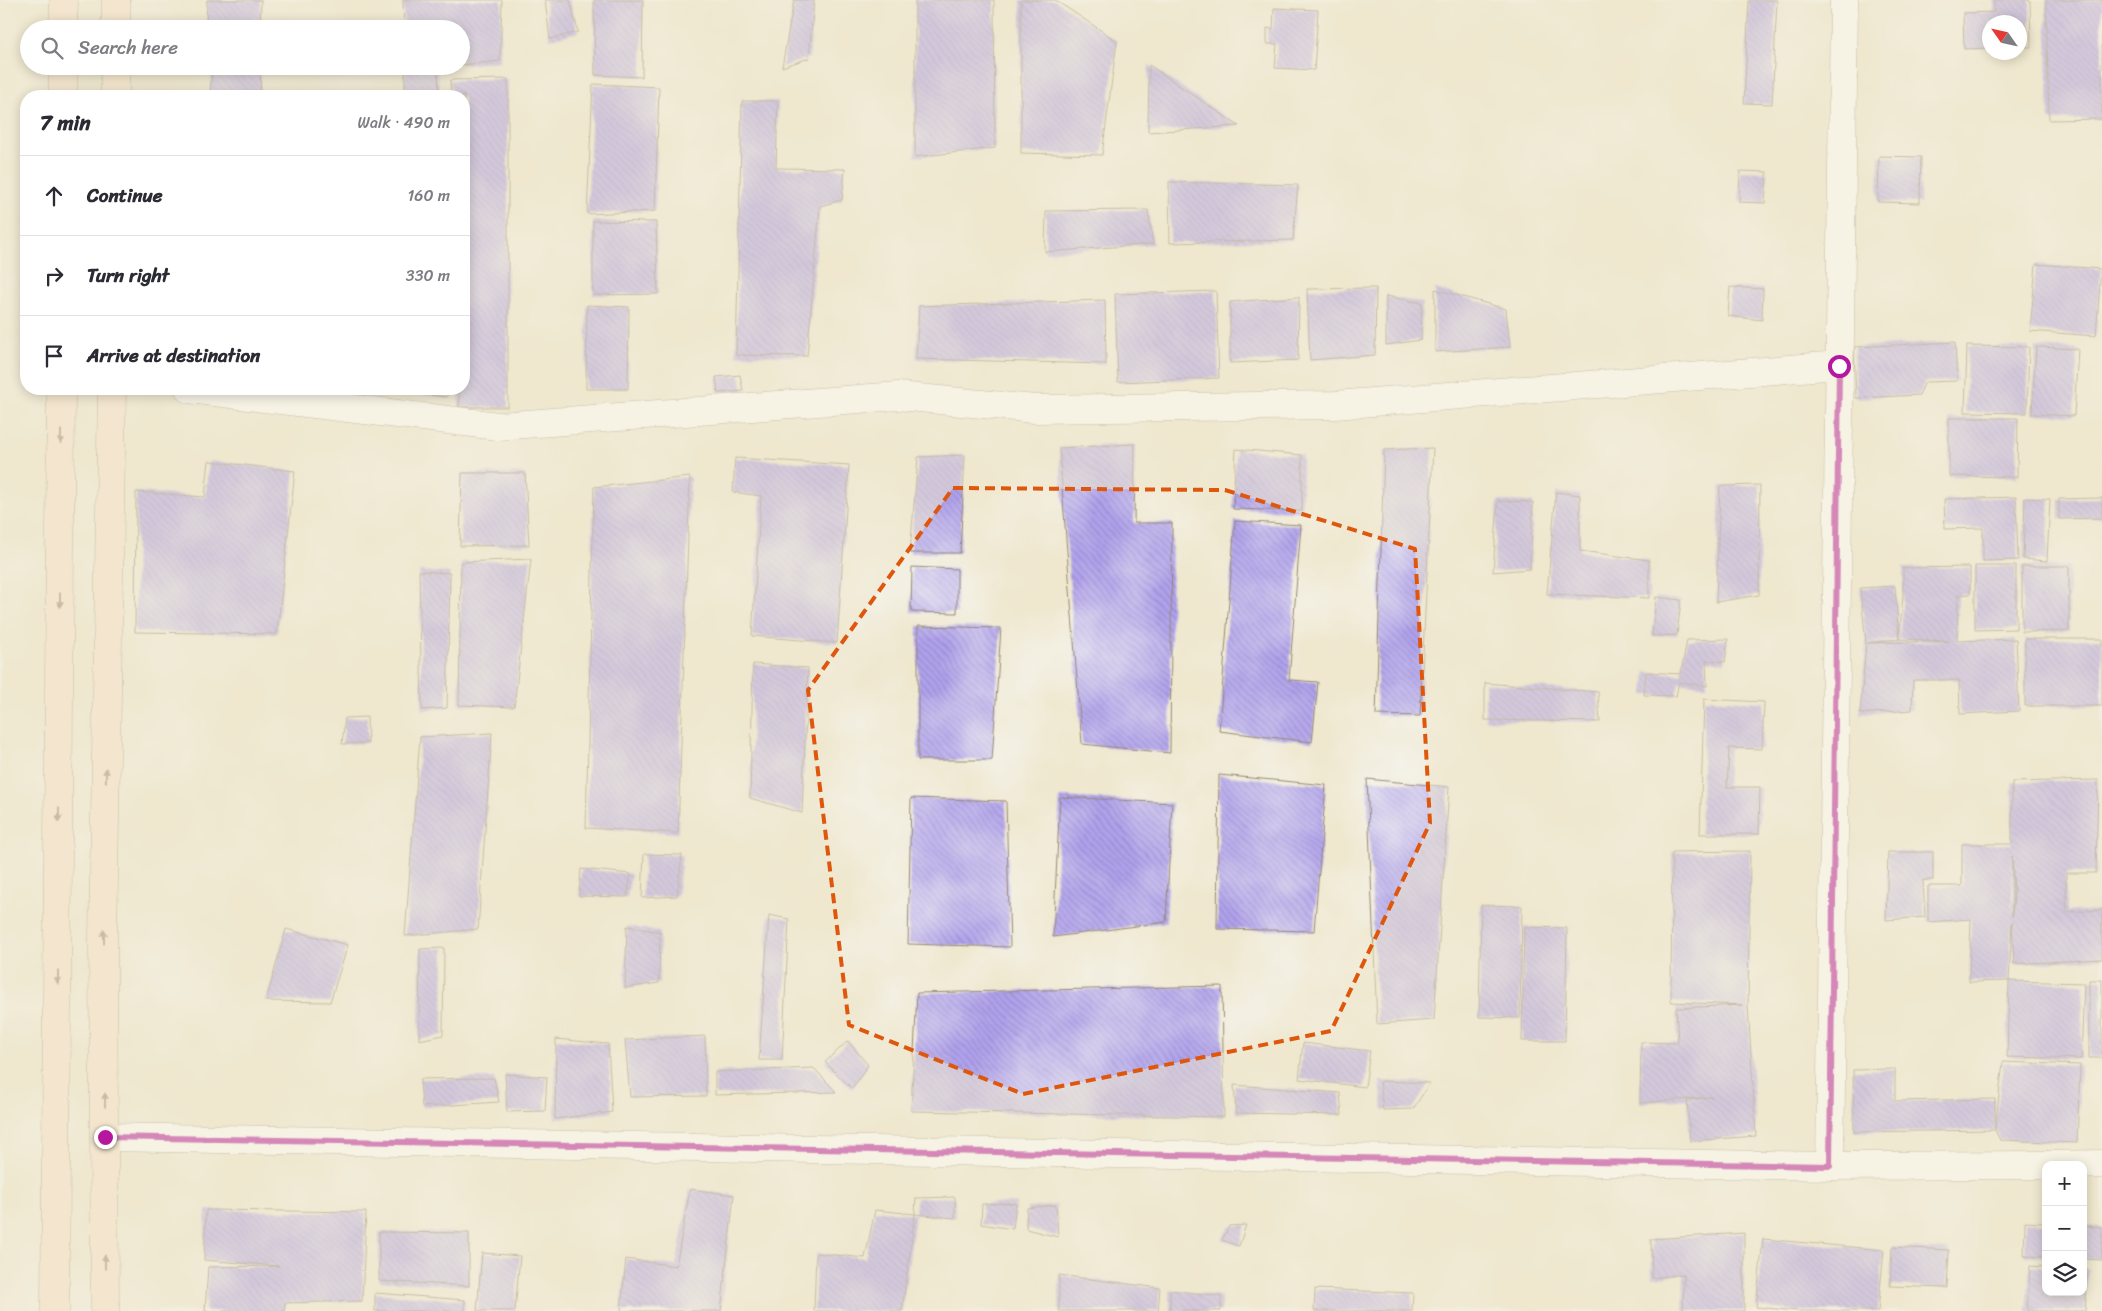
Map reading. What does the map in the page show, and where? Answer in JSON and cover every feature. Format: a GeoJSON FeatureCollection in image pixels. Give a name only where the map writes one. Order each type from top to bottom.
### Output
{"type":"FeatureCollection","features":[{"type":"Feature","properties":{"kind":"main road"},"geometry":{"type":"LineString","coordinates":[[64,0],[64,20]]}},
{"type":"Feature","properties":{"kind":"main road"},"geometry":{"type":"LineString","coordinates":[[116,0],[116,20]]}},
{"type":"Feature","properties":{"kind":"main road"},"geometry":{"type":"LineString","coordinates":[[63,75],[63,90]]}},
{"type":"Feature","properties":{"kind":"main road"},"geometry":{"type":"LineString","coordinates":[[115,75],[115,90]]}},
{"type":"Feature","properties":{"kind":"main road"},"geometry":{"type":"LineString","coordinates":[[55,1311],[61,395]]}},
{"type":"Feature","properties":{"kind":"main road"},"geometry":{"type":"LineString","coordinates":[[105,1311],[103,940],[112,395]]}},
{"type":"Feature","properties":{"kind":"street"},"geometry":{"type":"LineString","coordinates":[[1830,1166],[1844,0]]}},
{"type":"Feature","properties":{"kind":"street"},"geometry":{"type":"LineString","coordinates":[[240,395],[498,426],[898,396],[1035,409],[1335,405],[1839,366]]}},
{"type":"Feature","properties":{"kind":"street"},"geometry":{"type":"LineString","coordinates":[[105,1137],[1830,1166],[2042,1165]]}},
{"type":"Feature","properties":{"kind":"street"},"geometry":{"type":"LineString","coordinates":[[2087,1164],[2102,1164]]}},
{"type":"Feature","properties":{"kind":"highlighted area"},"geometry":{"type":"Polygon","coordinates":[[[953,488],[1225,490],[1415,549],[1430,823],[1331,1031],[1023,1094],[849,1025],[808,690],[953,488]]]}},
{"type":"Feature","properties":{"kind":"building"},"geometry":{"type":"Polygon","coordinates":[[[207,0],[261,0],[260,20],[206,20],[207,0]]]}},
{"type":"Feature","properties":{"kind":"building"},"geometry":{"type":"Polygon","coordinates":[[[403,0],[502,0],[500,61],[470,64],[470,20],[404,20],[403,0]]]}},
{"type":"Feature","properties":{"kind":"building"},"geometry":{"type":"Polygon","coordinates":[[[545,0],[570,0],[578,32],[550,39],[545,0]]]}},
{"type":"Feature","properties":{"kind":"building"},"geometry":{"type":"Polygon","coordinates":[[[594,0],[643,0],[642,77],[595,75],[594,0]]]}},
{"type":"Feature","properties":{"kind":"building"},"geometry":{"type":"Polygon","coordinates":[[[794,0],[814,0],[809,58],[782,67],[794,0]]]}},
{"type":"Feature","properties":{"kind":"building"},"geometry":{"type":"Polygon","coordinates":[[[915,0],[994,0],[995,148],[915,157],[915,0]]]}},
{"type":"Feature","properties":{"kind":"building"},"geometry":{"type":"Polygon","coordinates":[[[1021,0],[1055,0],[1117,41],[1102,155],[1021,153],[1021,0]]]}},
{"type":"Feature","properties":{"kind":"building"},"geometry":{"type":"Polygon","coordinates":[[[1749,0],[1777,0],[1772,104],[1744,103],[1749,0]]]}},
{"type":"Feature","properties":{"kind":"building"},"geometry":{"type":"Polygon","coordinates":[[[1994,0],[2030,0],[2031,47],[2027,47],[2027,15],[1982,15],[1982,48],[1964,49],[1963,13],[1994,12],[1994,0]]]}},
{"type":"Feature","properties":{"kind":"building"},"geometry":{"type":"Polygon","coordinates":[[[2046,0],[2102,0],[2102,119],[2049,120],[2046,0]]]}},
{"type":"Feature","properties":{"kind":"building"},"geometry":{"type":"Polygon","coordinates":[[[1274,8],[1318,10],[1314,70],[1275,68],[1277,44],[1267,44],[1267,28],[1273,29],[1274,8]]]}},
{"type":"Feature","properties":{"kind":"building"},"geometry":{"type":"Polygon","coordinates":[[[1149,65],[1239,126],[1148,132],[1149,65]]]}},
{"type":"Feature","properties":{"kind":"building"},"geometry":{"type":"Polygon","coordinates":[[[211,75],[261,75],[260,90],[210,90],[211,75]]]}},
{"type":"Feature","properties":{"kind":"building"},"geometry":{"type":"Polygon","coordinates":[[[405,75],[438,75],[439,90],[405,90],[405,75]]]}},
{"type":"Feature","properties":{"kind":"building"},"geometry":{"type":"Polygon","coordinates":[[[508,79],[508,407],[459,407],[459,395],[470,395],[470,90],[451,90],[450,80],[508,79]]]}},
{"type":"Feature","properties":{"kind":"building"},"geometry":{"type":"Polygon","coordinates":[[[593,84],[659,87],[655,211],[587,214],[593,84]]]}},
{"type":"Feature","properties":{"kind":"building"},"geometry":{"type":"Polygon","coordinates":[[[742,101],[778,101],[776,168],[845,169],[842,200],[820,206],[807,356],[736,355],[742,101]]]}},
{"type":"Feature","properties":{"kind":"building"},"geometry":{"type":"Polygon","coordinates":[[[1879,156],[1921,157],[1920,203],[1878,202],[1879,156]]]}},
{"type":"Feature","properties":{"kind":"building"},"geometry":{"type":"Polygon","coordinates":[[[1740,171],[1767,172],[1765,203],[1739,202],[1740,171]]]}},
{"type":"Feature","properties":{"kind":"building"},"geometry":{"type":"Polygon","coordinates":[[[1169,182],[1298,185],[1293,240],[1170,243],[1169,182]]]}},
{"type":"Feature","properties":{"kind":"building"},"geometry":{"type":"Polygon","coordinates":[[[1148,210],[1153,244],[1045,252],[1046,211],[1148,210]]]}},
{"type":"Feature","properties":{"kind":"building"},"geometry":{"type":"Polygon","coordinates":[[[593,221],[656,222],[658,294],[593,295],[593,221]]]}},
{"type":"Feature","properties":{"kind":"building"},"geometry":{"type":"Polygon","coordinates":[[[2036,264],[2101,269],[2096,336],[2030,331],[2036,264]]]}},
{"type":"Feature","properties":{"kind":"building"},"geometry":{"type":"Polygon","coordinates":[[[1730,287],[1763,289],[1762,320],[1728,316],[1730,287]]]}},
{"type":"Feature","properties":{"kind":"building"},"geometry":{"type":"Polygon","coordinates":[[[1376,288],[1375,355],[1310,360],[1307,289],[1376,288]]]}},
{"type":"Feature","properties":{"kind":"building"},"geometry":{"type":"Polygon","coordinates":[[[1435,289],[1506,309],[1510,347],[1435,352],[1435,289]]]}},
{"type":"Feature","properties":{"kind":"building"},"geometry":{"type":"Polygon","coordinates":[[[1216,291],[1219,378],[1118,382],[1115,294],[1216,291]]]}},
{"type":"Feature","properties":{"kind":"building"},"geometry":{"type":"Polygon","coordinates":[[[1386,296],[1422,303],[1421,340],[1386,345],[1386,296]]]}},
{"type":"Feature","properties":{"kind":"building"},"geometry":{"type":"Polygon","coordinates":[[[1299,297],[1298,360],[1230,363],[1230,302],[1299,297]]]}},
{"type":"Feature","properties":{"kind":"building"},"geometry":{"type":"Polygon","coordinates":[[[1105,300],[1106,364],[916,359],[919,306],[1105,300]]]}},
{"type":"Feature","properties":{"kind":"building"},"geometry":{"type":"Polygon","coordinates":[[[587,305],[629,307],[628,389],[586,389],[587,305]]]}},
{"type":"Feature","properties":{"kind":"building"},"geometry":{"type":"Polygon","coordinates":[[[1955,342],[1957,381],[1925,382],[1919,395],[1856,398],[1854,347],[1955,342]]]}},
{"type":"Feature","properties":{"kind":"building"},"geometry":{"type":"Polygon","coordinates":[[[1967,346],[2029,347],[2027,413],[1965,412],[1967,346]]]}},
{"type":"Feature","properties":{"kind":"building"},"geometry":{"type":"Polygon","coordinates":[[[2036,347],[2078,349],[2074,416],[2032,414],[2036,347]]]}},
{"type":"Feature","properties":{"kind":"building"},"geometry":{"type":"Polygon","coordinates":[[[740,375],[743,391],[718,393],[716,377],[740,375]]]}},
{"type":"Feature","properties":{"kind":"building"},"geometry":{"type":"Polygon","coordinates":[[[426,395],[447,395],[447,397],[426,395]]]}},
{"type":"Feature","properties":{"kind":"building"},"geometry":{"type":"Polygon","coordinates":[[[1949,418],[2018,418],[2017,477],[1949,476],[1949,418]]]}},
{"type":"Feature","properties":{"kind":"building"},"geometry":{"type":"Polygon","coordinates":[[[1135,444],[1134,523],[1172,523],[1170,753],[1082,744],[1059,448],[1135,444]]]}},
{"type":"Feature","properties":{"kind":"building"},"geometry":{"type":"Polygon","coordinates":[[[1433,448],[1420,716],[1376,715],[1384,450],[1433,448]]]}},
{"type":"Feature","properties":{"kind":"building"},"geometry":{"type":"Polygon","coordinates":[[[1236,449],[1302,455],[1302,511],[1233,509],[1236,449]]]}},
{"type":"Feature","properties":{"kind":"building"},"geometry":{"type":"Polygon","coordinates":[[[965,455],[960,553],[910,553],[918,457],[965,455]]]}},
{"type":"Feature","properties":{"kind":"building"},"geometry":{"type":"Polygon","coordinates":[[[735,458],[849,465],[837,643],[752,636],[761,496],[733,492],[735,458]]]}},
{"type":"Feature","properties":{"kind":"building"},"geometry":{"type":"Polygon","coordinates":[[[209,461],[295,471],[277,634],[135,632],[136,492],[205,497],[209,461]]]}},
{"type":"Feature","properties":{"kind":"building"},"geometry":{"type":"Polygon","coordinates":[[[462,473],[525,473],[529,545],[460,546],[462,473]]]}},
{"type":"Feature","properties":{"kind":"building"},"geometry":{"type":"Polygon","coordinates":[[[690,477],[678,833],[586,828],[594,487],[690,477]]]}},
{"type":"Feature","properties":{"kind":"building"},"geometry":{"type":"Polygon","coordinates":[[[1760,485],[1759,595],[1716,602],[1720,486],[1760,485]]]}},
{"type":"Feature","properties":{"kind":"building"},"geometry":{"type":"Polygon","coordinates":[[[1556,492],[1580,495],[1580,551],[1649,560],[1649,598],[1547,594],[1556,492]]]}},
{"type":"Feature","properties":{"kind":"building"},"geometry":{"type":"Polygon","coordinates":[[[2016,497],[2018,560],[1983,561],[1983,528],[1945,529],[1944,499],[2016,497]]]}},
{"type":"Feature","properties":{"kind":"building"},"geometry":{"type":"Polygon","coordinates":[[[2025,498],[2050,499],[2047,561],[2023,559],[2025,498]]]}},
{"type":"Feature","properties":{"kind":"building"},"geometry":{"type":"Polygon","coordinates":[[[2102,498],[2102,518],[2059,519],[2059,499],[2102,498]]]}},
{"type":"Feature","properties":{"kind":"building"},"geometry":{"type":"Polygon","coordinates":[[[1498,501],[1533,502],[1530,569],[1493,572],[1498,501]]]}},
{"type":"Feature","properties":{"kind":"building"},"geometry":{"type":"Polygon","coordinates":[[[1235,521],[1301,525],[1289,680],[1318,682],[1312,742],[1219,731],[1235,521]]]}},
{"type":"Feature","properties":{"kind":"building"},"geometry":{"type":"Polygon","coordinates":[[[531,559],[514,707],[459,705],[461,562],[531,559]]]}},
{"type":"Feature","properties":{"kind":"building"},"geometry":{"type":"Polygon","coordinates":[[[1975,566],[2016,566],[2016,629],[1975,630],[1975,566]]]}},
{"type":"Feature","properties":{"kind":"building"},"geometry":{"type":"Polygon","coordinates":[[[2022,566],[2069,566],[2069,631],[2022,632],[2022,566]]]}},
{"type":"Feature","properties":{"kind":"building"},"geometry":{"type":"Polygon","coordinates":[[[912,567],[957,569],[957,613],[911,612],[912,567]]]}},
{"type":"Feature","properties":{"kind":"building"},"geometry":{"type":"Polygon","coordinates":[[[1970,567],[1970,594],[1958,595],[1957,641],[2016,639],[2019,711],[1960,714],[1959,680],[1913,680],[1912,710],[1860,714],[1866,643],[1860,588],[1895,586],[1899,639],[1903,595],[1903,568],[1970,567]],[[1899,639],[1868,643],[1949,641],[1899,639]]]}},
{"type":"Feature","properties":{"kind":"building"},"geometry":{"type":"Polygon","coordinates":[[[419,571],[450,573],[447,708],[422,710],[419,571]]]}},
{"type":"Feature","properties":{"kind":"building"},"geometry":{"type":"Polygon","coordinates":[[[1656,597],[1681,600],[1677,635],[1652,636],[1656,597]]]}},
{"type":"Feature","properties":{"kind":"building"},"geometry":{"type":"Polygon","coordinates":[[[918,626],[1001,628],[992,760],[918,760],[918,626]]]}},
{"type":"Feature","properties":{"kind":"building"},"geometry":{"type":"Polygon","coordinates":[[[1728,639],[1725,662],[1706,660],[1707,686],[1679,682],[1676,696],[1644,695],[1646,672],[1681,674],[1687,640],[1728,639]]]}},
{"type":"Feature","properties":{"kind":"building"},"geometry":{"type":"Polygon","coordinates":[[[2025,639],[2102,639],[2102,706],[2025,706],[2025,639]]]}},
{"type":"Feature","properties":{"kind":"building"},"geometry":{"type":"Polygon","coordinates":[[[753,664],[808,668],[802,813],[750,798],[753,664]]]}},
{"type":"Feature","properties":{"kind":"building"},"geometry":{"type":"Polygon","coordinates":[[[1485,683],[1598,692],[1600,722],[1485,720],[1485,683]]]}},
{"type":"Feature","properties":{"kind":"building"},"geometry":{"type":"Polygon","coordinates":[[[1704,699],[1764,702],[1762,749],[1729,748],[1727,787],[1760,787],[1759,834],[1700,834],[1704,699]]]}},
{"type":"Feature","properties":{"kind":"building"},"geometry":{"type":"Polygon","coordinates":[[[367,717],[368,743],[342,744],[345,718],[367,717]]]}},
{"type":"Feature","properties":{"kind":"building"},"geometry":{"type":"Polygon","coordinates":[[[492,733],[478,929],[405,936],[420,737],[492,733]]]}},
{"type":"Feature","properties":{"kind":"building"},"geometry":{"type":"Polygon","coordinates":[[[1219,775],[1326,785],[1314,931],[1217,929],[1219,775]]]}},
{"type":"Feature","properties":{"kind":"building"},"geometry":{"type":"Polygon","coordinates":[[[1367,779],[1449,787],[1434,1020],[1377,1024],[1367,779]]]}},
{"type":"Feature","properties":{"kind":"building"},"geometry":{"type":"Polygon","coordinates":[[[2098,780],[2096,873],[2066,873],[2066,894],[2067,912],[2102,910],[2102,959],[2014,964],[2012,922],[2009,981],[1969,982],[1971,919],[1928,922],[1928,886],[1962,886],[1962,844],[2012,844],[2012,782],[2098,780]],[[2012,856],[2012,917],[2014,894],[2012,856]]]}},
{"type":"Feature","properties":{"kind":"building"},"geometry":{"type":"Polygon","coordinates":[[[1060,797],[1172,803],[1166,922],[1053,937],[1060,797]]]}},
{"type":"Feature","properties":{"kind":"building"},"geometry":{"type":"Polygon","coordinates":[[[911,798],[1006,801],[1010,947],[908,944],[911,798]]]}},
{"type":"Feature","properties":{"kind":"building"},"geometry":{"type":"Polygon","coordinates":[[[1750,851],[1748,1005],[1756,1136],[1690,1141],[1687,1100],[1712,1097],[1640,1103],[1641,1042],[1678,1043],[1676,1008],[1743,1005],[1671,1002],[1672,852],[1750,851]]]}},
{"type":"Feature","properties":{"kind":"building"},"geometry":{"type":"Polygon","coordinates":[[[1888,852],[1933,852],[1933,880],[1923,880],[1925,917],[1886,920],[1888,852]]]}},
{"type":"Feature","properties":{"kind":"building"},"geometry":{"type":"Polygon","coordinates":[[[644,854],[682,855],[677,896],[642,898],[644,854]]]}},
{"type":"Feature","properties":{"kind":"building"},"geometry":{"type":"Polygon","coordinates":[[[581,869],[631,874],[627,897],[579,896],[581,869]]]}},
{"type":"Feature","properties":{"kind":"building"},"geometry":{"type":"Polygon","coordinates":[[[1481,905],[1522,906],[1520,1018],[1479,1017],[1481,905]]]}},
{"type":"Feature","properties":{"kind":"building"},"geometry":{"type":"Polygon","coordinates":[[[769,915],[789,919],[782,1060],[759,1060],[769,915]]]}},
{"type":"Feature","properties":{"kind":"building"},"geometry":{"type":"Polygon","coordinates":[[[627,926],[660,932],[659,983],[625,988],[627,926]]]}},
{"type":"Feature","properties":{"kind":"building"},"geometry":{"type":"Polygon","coordinates":[[[1524,927],[1567,928],[1565,1041],[1522,1041],[1524,927]]]}},
{"type":"Feature","properties":{"kind":"building"},"geometry":{"type":"Polygon","coordinates":[[[286,929],[348,945],[330,1002],[266,1001],[286,929]]]}},
{"type":"Feature","properties":{"kind":"building"},"geometry":{"type":"Polygon","coordinates":[[[444,948],[443,1035],[419,1040],[420,949],[444,948]]]}},
{"type":"Feature","properties":{"kind":"building"},"geometry":{"type":"Polygon","coordinates":[[[2089,980],[2102,980],[2102,1058],[2089,1058],[2089,980]]]}},
{"type":"Feature","properties":{"kind":"building"},"geometry":{"type":"Polygon","coordinates":[[[2009,981],[2084,983],[2081,1059],[2007,1057],[2009,981]]]}},
{"type":"Feature","properties":{"kind":"building"},"geometry":{"type":"Polygon","coordinates":[[[1222,986],[1224,1117],[911,1111],[917,993],[1222,986]]]}},
{"type":"Feature","properties":{"kind":"building"},"geometry":{"type":"Polygon","coordinates":[[[705,1036],[706,1096],[630,1097],[625,1040],[705,1036]]]}},
{"type":"Feature","properties":{"kind":"building"},"geometry":{"type":"Polygon","coordinates":[[[556,1039],[608,1044],[612,1112],[555,1119],[556,1039]]]}},
{"type":"Feature","properties":{"kind":"building"},"geometry":{"type":"Polygon","coordinates":[[[848,1041],[868,1065],[852,1089],[825,1062],[848,1041]]]}},
{"type":"Feature","properties":{"kind":"building"},"geometry":{"type":"Polygon","coordinates":[[[1303,1043],[1370,1051],[1365,1087],[1299,1079],[1303,1043]]]}},
{"type":"Feature","properties":{"kind":"building"},"geometry":{"type":"Polygon","coordinates":[[[2003,1062],[2080,1065],[2077,1143],[2000,1140],[1995,1130],[1854,1132],[1853,1070],[1895,1069],[1895,1101],[1995,1099],[1995,1129],[2003,1062]]]}},
{"type":"Feature","properties":{"kind":"building"},"geometry":{"type":"Polygon","coordinates":[[[814,1068],[836,1092],[715,1095],[715,1072],[814,1068]]]}},
{"type":"Feature","properties":{"kind":"building"},"geometry":{"type":"Polygon","coordinates":[[[505,1074],[547,1077],[545,1111],[507,1112],[505,1074]]]}},
{"type":"Feature","properties":{"kind":"building"},"geometry":{"type":"Polygon","coordinates":[[[494,1078],[499,1102],[422,1107],[420,1079],[494,1078]]]}},
{"type":"Feature","properties":{"kind":"building"},"geometry":{"type":"Polygon","coordinates":[[[1380,1081],[1430,1083],[1413,1109],[1383,1110],[1380,1081]]]}},
{"type":"Feature","properties":{"kind":"building"},"geometry":{"type":"Polygon","coordinates":[[[1234,1085],[1340,1093],[1342,1115],[1236,1113],[1234,1085]]]}},
{"type":"Feature","properties":{"kind":"building"},"geometry":{"type":"Polygon","coordinates":[[[690,1189],[734,1195],[721,1311],[621,1311],[626,1259],[676,1266],[690,1189]]]}},
{"type":"Feature","properties":{"kind":"building"},"geometry":{"type":"Polygon","coordinates":[[[955,1197],[955,1218],[915,1214],[916,1198],[955,1197]]]}},
{"type":"Feature","properties":{"kind":"building"},"geometry":{"type":"Polygon","coordinates":[[[1016,1203],[1013,1229],[981,1224],[982,1204],[1016,1203]]]}},
{"type":"Feature","properties":{"kind":"building"},"geometry":{"type":"Polygon","coordinates":[[[1056,1205],[1058,1237],[1026,1229],[1027,1208],[1056,1205]]]}},
{"type":"Feature","properties":{"kind":"building"},"geometry":{"type":"Polygon","coordinates":[[[206,1210],[366,1212],[362,1301],[285,1303],[284,1311],[205,1311],[208,1267],[279,1266],[204,1260],[206,1210]]]}},
{"type":"Feature","properties":{"kind":"building"},"geometry":{"type":"Polygon","coordinates":[[[875,1210],[915,1214],[902,1311],[814,1311],[816,1253],[865,1258],[875,1210]]]}},
{"type":"Feature","properties":{"kind":"building"},"geometry":{"type":"Polygon","coordinates":[[[2025,1222],[2042,1223],[2042,1257],[2024,1256],[2025,1222]]]}},
{"type":"Feature","properties":{"kind":"building"},"geometry":{"type":"Polygon","coordinates":[[[1246,1225],[1239,1246],[1222,1240],[1229,1226],[1246,1225]]]}},
{"type":"Feature","properties":{"kind":"building"},"geometry":{"type":"Polygon","coordinates":[[[2087,1226],[2102,1227],[2102,1260],[2087,1259],[2087,1226]]]}},
{"type":"Feature","properties":{"kind":"building"},"geometry":{"type":"Polygon","coordinates":[[[379,1232],[469,1233],[469,1286],[379,1281],[379,1232]]]}},
{"type":"Feature","properties":{"kind":"building"},"geometry":{"type":"Polygon","coordinates":[[[1744,1233],[1744,1311],[1683,1311],[1684,1274],[1652,1278],[1651,1239],[1744,1233]]]}},
{"type":"Feature","properties":{"kind":"building"},"geometry":{"type":"Polygon","coordinates":[[[1763,1239],[1884,1250],[1878,1311],[1798,1311],[1756,1307],[1763,1239]]]}},
{"type":"Feature","properties":{"kind":"building"},"geometry":{"type":"Polygon","coordinates":[[[1892,1247],[1949,1250],[1947,1288],[1890,1286],[1892,1247]]]}},
{"type":"Feature","properties":{"kind":"building"},"geometry":{"type":"Polygon","coordinates":[[[482,1253],[520,1256],[515,1311],[477,1311],[482,1253]]]}},
{"type":"Feature","properties":{"kind":"building"},"geometry":{"type":"Polygon","coordinates":[[[2030,1266],[2042,1267],[2042,1296],[2086,1296],[2085,1311],[2027,1311],[2030,1266]]]}},
{"type":"Feature","properties":{"kind":"building"},"geometry":{"type":"Polygon","coordinates":[[[1059,1275],[1160,1288],[1158,1311],[1059,1311],[1059,1275]]]}},
{"type":"Feature","properties":{"kind":"building"},"geometry":{"type":"Polygon","coordinates":[[[1315,1289],[1413,1293],[1412,1311],[1314,1311],[1315,1289]]]}},
{"type":"Feature","properties":{"kind":"building"},"geometry":{"type":"Polygon","coordinates":[[[1170,1290],[1221,1296],[1221,1311],[1170,1311],[1170,1290]]]}},
{"type":"Feature","properties":{"kind":"building"},"geometry":{"type":"Polygon","coordinates":[[[375,1293],[465,1300],[465,1311],[375,1311],[375,1293]]]}},
{"type":"Feature","properties":{"kind":"route"},"geometry":{"type":"LineString","coordinates":[[105,1137],[1830,1166],[1839,366]]}}]}
